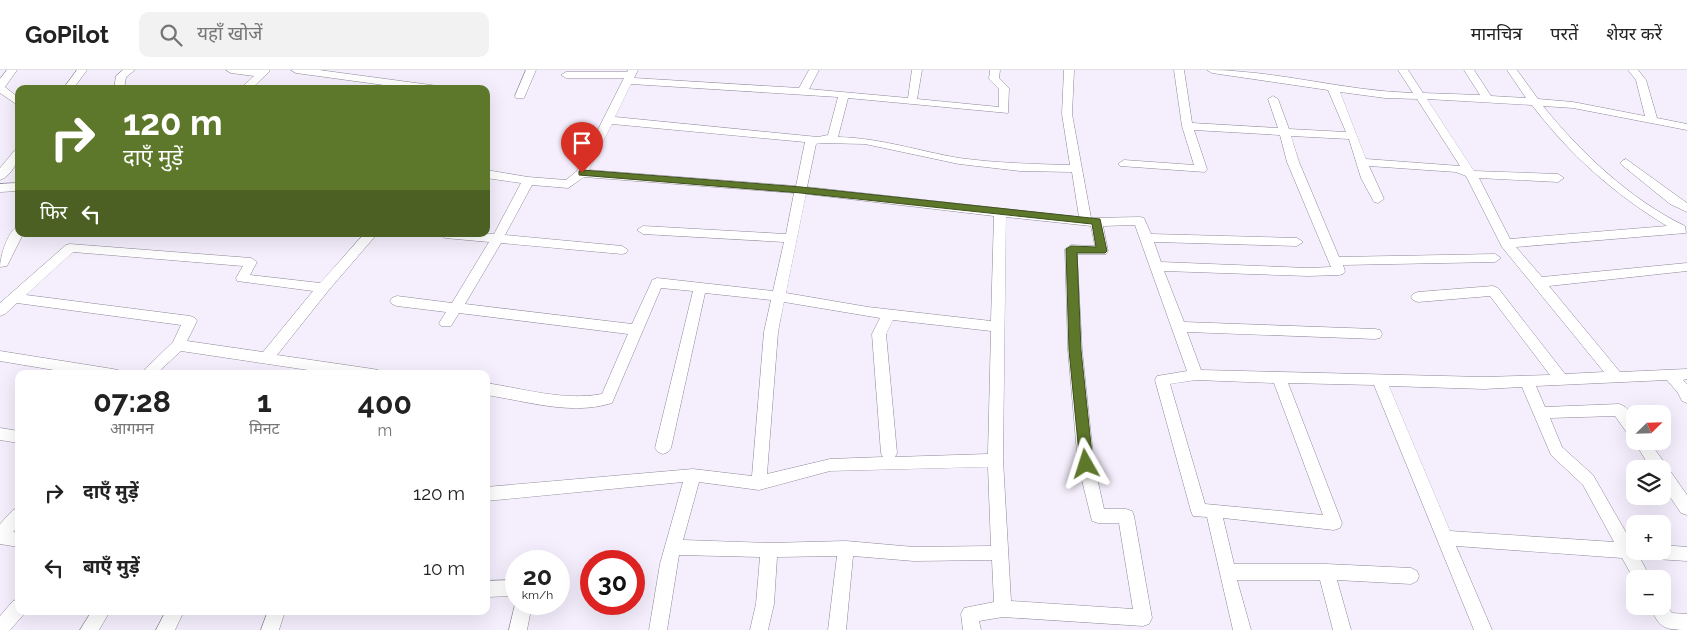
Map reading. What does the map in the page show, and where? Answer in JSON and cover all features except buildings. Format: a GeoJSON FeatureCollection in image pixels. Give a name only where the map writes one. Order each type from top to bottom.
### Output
{"type":"FeatureCollection","features":[{"type":"Feature","properties":{"kind":"street"},"geometry":{"type":"LineString","coordinates":[[12,70],[0,87],[15,100]]}},
{"type":"Feature","properties":{"kind":"street"},"geometry":{"type":"LineString","coordinates":[[71,85],[82,70]]}},
{"type":"Feature","properties":{"kind":"street"},"geometry":{"type":"LineString","coordinates":[[121,85],[122,76],[130,70]]}},
{"type":"Feature","properties":{"kind":"street"},"geometry":{"type":"LineString","coordinates":[[231,70],[264,72]]}},
{"type":"Feature","properties":{"kind":"street"},"geometry":{"type":"LineString","coordinates":[[296,70],[408,85]]}},
{"type":"Feature","properties":{"kind":"street"},"geometry":{"type":"LineString","coordinates":[[520,96],[531,70]]}},
{"type":"Feature","properties":{"kind":"street"},"geometry":{"type":"LineString","coordinates":[[802,92],[814,70]]}},
{"type":"Feature","properties":{"kind":"street"},"geometry":{"type":"LineString","coordinates":[[913,97],[917,70]]}},
{"type":"Feature","properties":{"kind":"street"},"geometry":{"type":"LineString","coordinates":[[566,75],[630,75],[802,92],[844,94],[1004,111],[1004,88],[994,79],[995,70]]}},
{"type":"Feature","properties":{"kind":"street"},"geometry":{"type":"LineString","coordinates":[[972,630],[970,614],[1003,609],[1144,624],[1126,516],[1098,516],[1086,464],[1075,350],[1071,249],[1102,251],[1091,222],[1076,169],[1067,114],[1070,70]]}},
{"type":"Feature","properties":{"kind":"street"},"geometry":{"type":"LineString","coordinates":[[1124,164],[1200,169],[1187,126],[1179,70]]}},
{"type":"Feature","properties":{"kind":"street"},"geometry":{"type":"LineString","coordinates":[[1212,70],[1263,74],[1385,95],[1487,98],[1573,105],[1687,127]]}},
{"type":"Feature","properties":{"kind":"street"},"geometry":{"type":"LineString","coordinates":[[1403,70],[1471,174],[1506,244],[1540,282],[1616,377]]}},
{"type":"Feature","properties":{"kind":"street"},"geometry":{"type":"LineString","coordinates":[[1469,70],[1487,98]]}},
{"type":"Feature","properties":{"kind":"street"},"geometry":{"type":"LineString","coordinates":[[1512,70],[1532,101],[1595,170],[1647,210],[1684,231]]}},
{"type":"Feature","properties":{"kind":"street"},"geometry":{"type":"LineString","coordinates":[[1633,70],[1641,80],[1652,120]]}},
{"type":"Feature","properties":{"kind":"street"},"geometry":{"type":"LineString","coordinates":[[249,85],[264,72]]}},
{"type":"Feature","properties":{"kind":"street"},"geometry":{"type":"LineString","coordinates":[[490,175],[528,181],[568,184],[582,173],[630,75]]}},
{"type":"Feature","properties":{"kind":"street"},"geometry":{"type":"LineString","coordinates":[[1332,86],[1363,162],[1367,178],[1378,200]]}},
{"type":"Feature","properties":{"kind":"street"},"geometry":{"type":"LineString","coordinates":[[758,483],[770,332],[811,142],[833,137],[844,94]]}},
{"type":"Feature","properties":{"kind":"street"},"geometry":{"type":"LineString","coordinates":[[1156,266],[1308,272],[1339,271],[1293,162],[1273,99]]}},
{"type":"Feature","properties":{"kind":"street"},"geometry":{"type":"LineString","coordinates":[[608,120],[818,140],[866,141],[960,161],[1020,168],[1076,169]]}},
{"type":"Feature","properties":{"kind":"street"},"geometry":{"type":"LineString","coordinates":[[1187,126],[1353,136]]}},
{"type":"Feature","properties":{"kind":"street"},"geometry":{"type":"LineString","coordinates":[[0,176],[15,157]]}},
{"type":"Feature","properties":{"kind":"street"},"geometry":{"type":"LineString","coordinates":[[1363,162],[1458,170],[1471,174],[1558,178]]}},
{"type":"Feature","properties":{"kind":"street"},"geometry":{"type":"LineString","coordinates":[[1626,163],[1674,201],[1687,208]]}},
{"type":"Feature","properties":{"kind":"street"},"geometry":{"type":"LineString","coordinates":[[582,173],[801,190],[1091,222],[1140,221],[1196,375]]}},
{"type":"Feature","properties":{"kind":"street"},"geometry":{"type":"LineString","coordinates":[[446,323],[528,181]]}},
{"type":"Feature","properties":{"kind":"street"},"geometry":{"type":"LineString","coordinates":[[0,188],[15,187]]}},
{"type":"Feature","properties":{"kind":"street"},"geometry":{"type":"LineString","coordinates":[[1000,212],[995,460],[1003,609]]}},
{"type":"Feature","properties":{"kind":"street"},"geometry":{"type":"LineString","coordinates":[[643,230],[791,238]]}},
{"type":"Feature","properties":{"kind":"street"},"geometry":{"type":"LineString","coordinates":[[1506,244],[1684,231]]}},
{"type":"Feature","properties":{"kind":"street"},"geometry":{"type":"LineString","coordinates":[[0,263],[3,262],[16,237]]}},
{"type":"Feature","properties":{"kind":"street"},"geometry":{"type":"LineString","coordinates":[[266,359],[323,288],[368,237]]}},
{"type":"Feature","properties":{"kind":"street"},"geometry":{"type":"LineString","coordinates":[[476,237],[622,250]]}},
{"type":"Feature","properties":{"kind":"street"},"geometry":{"type":"LineString","coordinates":[[1146,238],[1297,242]]}},
{"type":"Feature","properties":{"kind":"street"},"geometry":{"type":"LineString","coordinates":[[0,311],[70,248],[251,262],[242,278],[323,288]]}},
{"type":"Feature","properties":{"kind":"street"},"geometry":{"type":"LineString","coordinates":[[1335,261],[1495,258]]}},
{"type":"Feature","properties":{"kind":"street"},"geometry":{"type":"LineString","coordinates":[[1540,282],[1687,268]]}},
{"type":"Feature","properties":{"kind":"street"},"geometry":{"type":"LineString","coordinates":[[490,390],[557,401],[582,403],[607,399],[658,283],[778,297],[889,314],[997,327]]}},
{"type":"Feature","properties":{"kind":"street"},"geometry":{"type":"LineString","coordinates":[[663,448],[700,287]]}},
{"type":"Feature","properties":{"kind":"street"},"geometry":{"type":"LineString","coordinates":[[1418,297],[1494,291],[1561,379]]}},
{"type":"Feature","properties":{"kind":"street"},"geometry":{"type":"LineString","coordinates":[[14,298],[190,321],[178,345],[151,370]]}},
{"type":"Feature","properties":{"kind":"street"},"geometry":{"type":"LineString","coordinates":[[397,301],[637,330]]}},
{"type":"Feature","properties":{"kind":"street"},"geometry":{"type":"LineString","coordinates":[[889,314],[878,334],[889,453]]}},
{"type":"Feature","properties":{"kind":"street"},"geometry":{"type":"LineString","coordinates":[[1178,327],[1375,334]]}},
{"type":"Feature","properties":{"kind":"street"},"geometry":{"type":"LineString","coordinates":[[178,345],[344,370]]}},
{"type":"Feature","properties":{"kind":"street"},"geometry":{"type":"LineString","coordinates":[[0,356],[89,370]]}},
{"type":"Feature","properties":{"kind":"street"},"geometry":{"type":"LineString","coordinates":[[1670,374],[1684,390],[1687,397]]}},
{"type":"Feature","properties":{"kind":"street"},"geometry":{"type":"LineString","coordinates":[[1278,377],[1334,523],[1213,510],[1199,511],[1162,380],[1196,375],[1278,377],[1484,383],[1687,374]]}},
{"type":"Feature","properties":{"kind":"street"},"geometry":{"type":"LineString","coordinates":[[1379,380],[1482,630]]}},
{"type":"Feature","properties":{"kind":"street"},"geometry":{"type":"LineString","coordinates":[[1527,381],[1556,451],[1588,480],[1626,539]]}},
{"type":"Feature","properties":{"kind":"street"},"geometry":{"type":"LineString","coordinates":[[1541,413],[1619,410],[1626,420]]}},
{"type":"Feature","properties":{"kind":"street"},"geometry":{"type":"LineString","coordinates":[[0,434],[15,436]]}},
{"type":"Feature","properties":{"kind":"street"},"geometry":{"type":"LineString","coordinates":[[490,494],[693,475],[758,483],[830,465],[995,460]]}},
{"type":"Feature","properties":{"kind":"street"},"geometry":{"type":"LineString","coordinates":[[658,630],[668,564],[693,475]]}},
{"type":"Feature","properties":{"kind":"street"},"geometry":{"type":"LineString","coordinates":[[1671,485],[1687,508]]}},
{"type":"Feature","properties":{"kind":"street"},"geometry":{"type":"LineString","coordinates":[[1213,510],[1242,630]]}},
{"type":"Feature","properties":{"kind":"street"},"geometry":{"type":"LineString","coordinates":[[0,536],[15,519]]}},
{"type":"Feature","properties":{"kind":"street"},"geometry":{"type":"LineString","coordinates":[[0,536],[15,539]]}},
{"type":"Feature","properties":{"kind":"street"},"geometry":{"type":"LineString","coordinates":[[1445,538],[1626,550]]}},
{"type":"Feature","properties":{"kind":"street"},"geometry":{"type":"LineString","coordinates":[[672,548],[769,550],[846,548],[914,554],[1000,553]]}},
{"type":"Feature","properties":{"kind":"street"},"geometry":{"type":"LineString","coordinates":[[838,630],[846,548]]}},
{"type":"Feature","properties":{"kind":"street"},"geometry":{"type":"LineString","coordinates":[[759,630],[765,604],[769,550]]}},
{"type":"Feature","properties":{"kind":"street"},"geometry":{"type":"LineString","coordinates":[[1671,553],[1687,554]]}},
{"type":"Feature","properties":{"kind":"street"},"geometry":{"type":"LineString","coordinates":[[1227,572],[1326,572],[1412,576]]}},
{"type":"Feature","properties":{"kind":"street"},"geometry":{"type":"LineString","coordinates":[[1326,572],[1342,630]]}},
{"type":"Feature","properties":{"kind":"street"},"geometry":{"type":"LineString","coordinates":[[490,589],[505,588]]}},
{"type":"Feature","properties":{"kind":"street"},"geometry":{"type":"LineString","coordinates":[[0,629],[15,612]]}},
{"type":"Feature","properties":{"kind":"street"},"geometry":{"type":"LineString","coordinates":[[89,630],[99,615]]}},
{"type":"Feature","properties":{"kind":"street"},"geometry":{"type":"LineString","coordinates":[[165,630],[174,615]]}},
{"type":"Feature","properties":{"kind":"street"},"geometry":{"type":"LineString","coordinates":[[270,630],[276,615]]}},
{"type":"Feature","properties":{"kind":"street"},"geometry":{"type":"LineString","coordinates":[[518,630],[520,615]]}},
{"type":"Feature","properties":{"kind":"street"},"geometry":{"type":"LineString","coordinates":[[1663,615],[1666,621],[1687,622]]}},
{"type":"Feature","properties":{"kind":"route"},"geometry":{"type":"LineString","coordinates":[[582,173],[801,190],[1096,222],[1102,251],[1071,249],[1075,350],[1086,464]]}}]}
